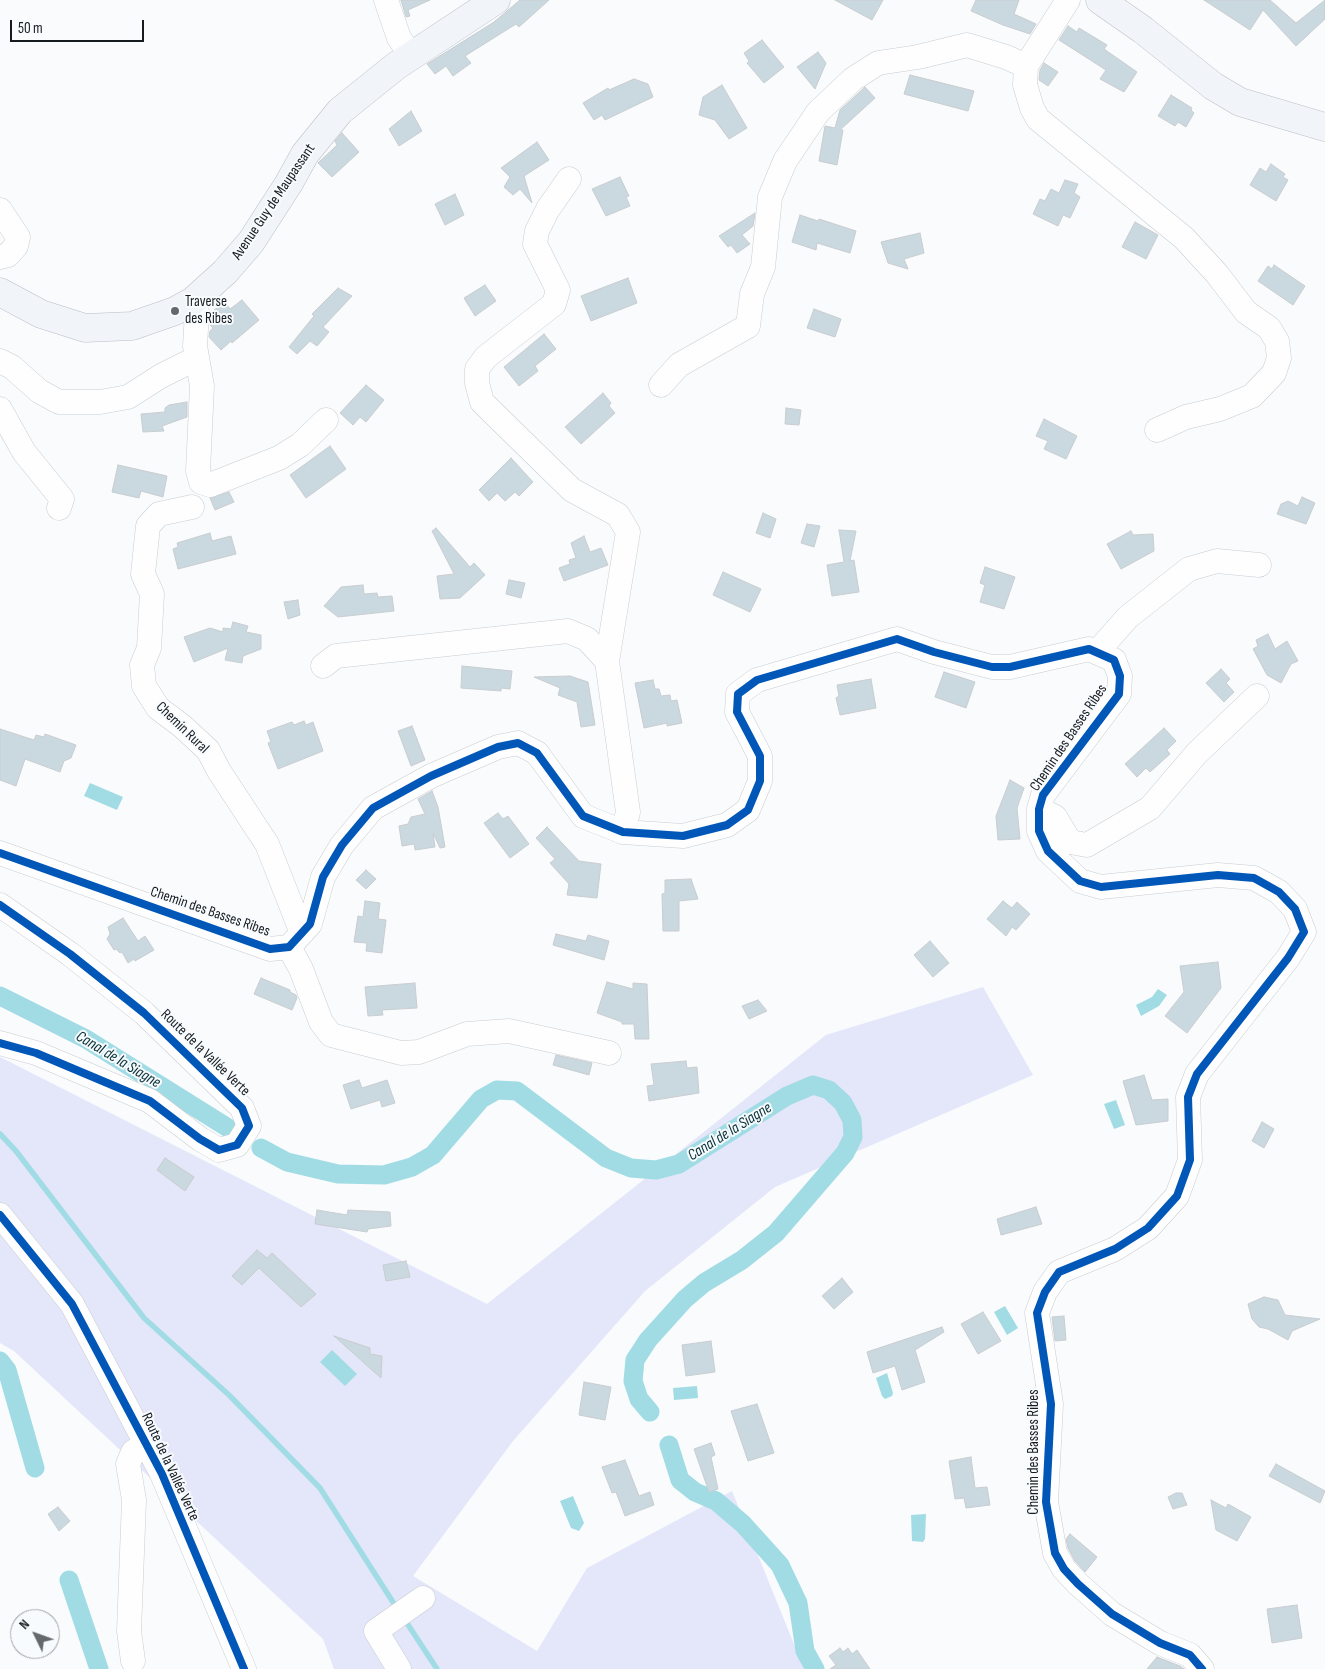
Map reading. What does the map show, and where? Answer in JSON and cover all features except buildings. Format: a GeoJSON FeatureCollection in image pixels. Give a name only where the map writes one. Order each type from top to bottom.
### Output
{"type":"FeatureCollection","features":[{"type":"Feature","properties":{"kind":"main road","name":"Avenue Guy de Maupassant"},"geometry":{"type":"LineString","coordinates":[[0,292],[41,314],[85,328],[132,326],[175,311],[193,301],[225,272],[251,242],[289,183],[305,154],[340,111],[411,55],[496,0]]}},
{"type":"Feature","properties":{"kind":"main road"},"geometry":{"type":"LineString","coordinates":[[1100,0],[1142,30],[1213,86],[1240,102],[1325,126]]}},
{"type":"Feature","properties":{"kind":"street"},"geometry":{"type":"LineString","coordinates":[[386,0],[399,38],[411,55]]}},
{"type":"Feature","properties":{"kind":"street"},"geometry":{"type":"LineString","coordinates":[[1068,0],[1026,66],[1025,85],[1032,108],[1038,119],[1184,238],[1217,274],[1246,312],[1269,328],[1277,341],[1279,358],[1274,374],[1252,396],[1220,408],[1186,417],[1157,430]]}},
{"type":"Feature","properties":{"kind":"street"},"geometry":{"type":"LineString","coordinates":[[661,385],[678,365],[748,326],[752,294],[763,267],[770,197],[786,161],[818,112],[853,79],[878,62],[918,57],[967,45],[1006,57],[1026,66]]}},
{"type":"Feature","properties":{"kind":"street"},"geometry":{"type":"LineString","coordinates":[[569,179],[548,209],[536,231],[535,244],[558,290],[554,304],[486,357],[477,369],[477,383],[482,402],[572,490],[618,515],[628,532],[607,661],[628,812],[623,832]]}},
{"type":"Feature","properties":{"kind":"street"},"geometry":{"type":"LineString","coordinates":[[0,210],[18,237],[16,246],[8,255],[0,257]]}},
{"type":"Feature","properties":{"kind":"street"},"geometry":{"type":"LineString","coordinates":[[193,301],[197,312],[195,346],[202,386],[198,471],[201,482],[210,485],[279,458],[300,445],[326,420]]}},
{"type":"Feature","properties":{"kind":"street"},"geometry":{"type":"LineString","coordinates":[[0,361],[12,368],[39,391],[59,402],[92,402],[128,397],[160,376],[197,358]]}},
{"type":"Feature","properties":{"kind":"street"},"geometry":{"type":"LineString","coordinates":[[0,409],[24,452],[62,499],[59,508]]}},
{"type":"Feature","properties":{"kind":"street","name":"Chemin Rural"},"geometry":{"type":"LineString","coordinates":[[192,507],[159,514],[148,526],[143,574],[152,594],[149,648],[142,665],[144,686],[158,708],[182,726],[208,750],[219,771],[267,844],[296,940],[301,970],[321,1022],[331,1034],[401,1053],[419,1052],[467,1034],[509,1031],[610,1052]]}},
{"type":"Feature","properties":{"kind":"street"},"geometry":{"type":"LineString","coordinates":[[296,940],[310,924],[323,877],[342,845],[373,808],[431,776],[498,748],[518,743],[536,754],[583,816],[623,832],[683,836],[728,825],[748,810],[760,781],[760,756],[737,712],[738,694],[757,680],[897,639],[934,652],[992,668],[1010,667],[1089,649],[1097,652],[1128,617],[1189,569],[1217,560],[1259,565]]}},
{"type":"Feature","properties":{"kind":"street"},"geometry":{"type":"LineString","coordinates":[[323,666],[336,656],[568,631],[587,639],[607,661]]}},
{"type":"Feature","properties":{"kind":"street","name":"Chemin des Basses Ribes"},"geometry":{"type":"LineString","coordinates":[[1097,652],[1114,660],[1120,676],[1119,694],[1043,796],[1039,809],[1039,832],[1048,851],[1080,881],[1101,887],[1218,875],[1254,878],[1279,892],[1295,909],[1304,932],[1288,958],[1197,1074],[1188,1097],[1190,1160],[1177,1196],[1148,1228],[1115,1250],[1059,1272],[1045,1292],[1038,1313],[1051,1404],[1046,1502],[1054,1553],[1078,1584],[1112,1614],[1160,1643],[1190,1655],[1202,1669]]}},
{"type":"Feature","properties":{"kind":"street"},"geometry":{"type":"LineString","coordinates":[[1039,809],[1055,817],[1070,842],[1087,845],[1150,808],[1197,753],[1256,696]]}},
{"type":"Feature","properties":{"kind":"street","name":"Chemin des Basses Ribes"},"geometry":{"type":"LineString","coordinates":[[0,853],[270,949],[296,940]]}},
{"type":"Feature","properties":{"kind":"street","name":"Route de la Vallée Verte"},"geometry":{"type":"LineString","coordinates":[[0,905],[70,954],[144,1013],[242,1108],[249,1126],[237,1145],[219,1150],[200,1139],[150,1100],[36,1053],[0,1043]]}},
{"type":"Feature","properties":{"kind":"street","name":"Route de la Vallée Verte"},"geometry":{"type":"LineString","coordinates":[[0,1215],[72,1304],[162,1474],[244,1669]]}},
{"type":"Feature","properties":{"kind":"street"},"geometry":{"type":"LineString","coordinates":[[133,1661],[128,1631],[134,1500],[128,1464],[133,1452],[146,1444]]}},
{"type":"Feature","properties":{"kind":"street"},"geometry":{"type":"LineString","coordinates":[[399,1669],[376,1631],[423,1598]]}},
{"type":"Feature","properties":{"kind":"shaded area"},"geometry":{"type":"Polygon","coordinates":[[[983,987],[1033,1075],[775,1187],[645,1291],[513,1441],[413,1576],[537,1651],[587,1568],[732,1491],[804,1669],[334,1669],[323,1639],[14,1351],[0,1343],[0,1057],[487,1304],[826,1035],[983,987]]]}},
{"type":"Feature","properties":{"kind":"water"},"geometry":{"type":"Polygon","coordinates":[[[90,783],[123,797],[117,810],[84,796],[90,783]]]}},
{"type":"Feature","properties":{"kind":"water"},"geometry":{"type":"Polygon","coordinates":[[[1158,989],[1167,995],[1159,1006],[1141,1016],[1136,1005],[1152,997],[1158,989]]]}},
{"type":"Feature","properties":{"kind":"water"},"geometry":{"type":"Polygon","coordinates":[[[1116,1100],[1125,1125],[1114,1129],[1104,1104],[1116,1100]]]}},
{"type":"Feature","properties":{"kind":"water"},"geometry":{"type":"Polygon","coordinates":[[[1005,1306],[1018,1328],[1007,1335],[994,1312],[1005,1306]]]}},
{"type":"Feature","properties":{"kind":"water"},"geometry":{"type":"Polygon","coordinates":[[[332,1350],[357,1374],[345,1386],[320,1362],[332,1350]]]}},
{"type":"Feature","properties":{"kind":"water"},"geometry":{"type":"Polygon","coordinates":[[[887,1373],[893,1393],[892,1396],[885,1399],[882,1396],[876,1378],[887,1373]]]}},
{"type":"Feature","properties":{"kind":"water"},"geometry":{"type":"Polygon","coordinates":[[[697,1386],[698,1398],[674,1400],[673,1388],[697,1386]]]}},
{"type":"Feature","properties":{"kind":"water"},"geometry":{"type":"Polygon","coordinates":[[[573,1496],[584,1523],[579,1531],[571,1528],[560,1501],[573,1496]]]}},
{"type":"Feature","properties":{"kind":"water"},"geometry":{"type":"Polygon","coordinates":[[[926,1514],[925,1539],[923,1542],[912,1541],[911,1515],[926,1514]]]}},
{"type":"Feature","properties":{"kind":"waterway","name":"Canal de la Siagne"},"geometry":{"type":"LineString","coordinates":[[0,996],[86,1039],[233,1131]]}},
{"type":"Feature","properties":{"kind":"waterway","name":"Canal de la Siagne"},"geometry":{"type":"LineString","coordinates":[[261,1148],[287,1162],[338,1174],[384,1175],[412,1167],[433,1155],[481,1099],[497,1090],[517,1091],[606,1158],[631,1168],[656,1170],[679,1164],[787,1096],[813,1085],[829,1090],[843,1103],[852,1120],[853,1137],[845,1153],[776,1233],[742,1260],[704,1283],[685,1299],[648,1340],[635,1360],[633,1381],[639,1399],[650,1412]]}},
{"type":"Feature","properties":{"kind":"waterway"},"geometry":{"type":"LineString","coordinates":[[0,1134],[16,1151],[144,1318],[229,1395],[320,1488],[398,1610]]}},
{"type":"Feature","properties":{"kind":"waterway","name":"Canal de la Siagne"},"geometry":{"type":"LineString","coordinates":[[0,1361],[7,1370],[35,1468]]}},
{"type":"Feature","properties":{"kind":"waterway","name":"Canal de la Siagne"},"geometry":{"type":"LineString","coordinates":[[669,1445],[680,1480],[695,1492],[716,1501],[743,1524],[780,1565],[798,1603],[805,1651],[815,1669]]}},
{"type":"Feature","properties":{"kind":"waterway","name":"Canal de la Siagne"},"geometry":{"type":"LineString","coordinates":[[69,1580],[99,1669]]}},
{"type":"Feature","properties":{"kind":"waterway"},"geometry":{"type":"LineString","coordinates":[[403,1617],[437,1669]]}},
{"type":"Feature","properties":{"kind":"cycle path"},"geometry":{"type":"LineString","coordinates":[[0,853],[270,949],[289,947],[310,924],[323,877],[342,845],[373,808],[431,776],[498,747],[518,743],[537,753],[583,816],[623,832],[683,836],[727,825],[748,810],[760,781],[760,756],[737,712],[738,694],[757,680],[897,639],[934,652],[992,667],[1010,667],[1089,649],[1114,660],[1120,676],[1119,694],[1043,795],[1039,809],[1039,831],[1048,851],[1080,881],[1101,887],[1218,875],[1254,878],[1279,892],[1295,909],[1304,932],[1288,958],[1197,1074],[1188,1097],[1190,1160],[1177,1196],[1148,1228],[1115,1249],[1059,1272],[1045,1292],[1037,1313],[1051,1404],[1046,1502],[1055,1553],[1064,1569],[1078,1584],[1112,1614],[1160,1643],[1190,1655],[1202,1669]]}},
{"type":"Feature","properties":{"kind":"cycle path"},"geometry":{"type":"LineString","coordinates":[[0,905],[70,954],[144,1013],[242,1108],[249,1126],[237,1145],[219,1150],[200,1139],[150,1101],[36,1053],[0,1043]]}},
{"type":"Feature","properties":{"kind":"cycle path"},"geometry":{"type":"LineString","coordinates":[[0,1215],[72,1304],[162,1474],[244,1669]]}},
{"type":"Feature","properties":{"kind":"place","name":"Traverse des Ribes"},"geometry":{"type":"Point","coordinates":[175,311]}}]}
